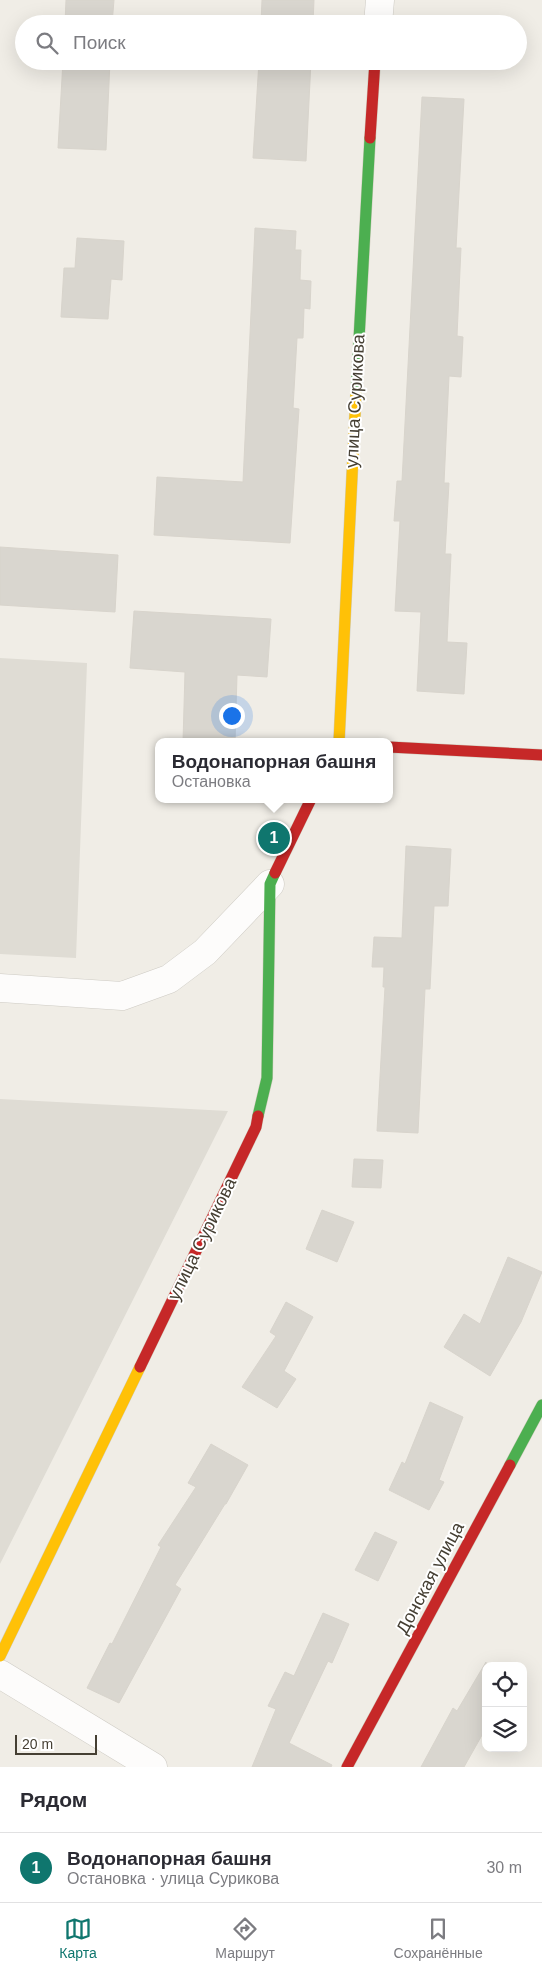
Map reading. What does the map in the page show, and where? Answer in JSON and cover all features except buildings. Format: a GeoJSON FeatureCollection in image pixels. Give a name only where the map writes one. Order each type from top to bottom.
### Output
{"type":"FeatureCollection","features":[{"type":"Feature","properties":{"kind":"street"},"geometry":{"type":"LineString","coordinates":[[379,15],[380,0]]}},
{"type":"Feature","properties":{"kind":"street","name":"улица Сурикова"},"geometry":{"type":"LineString","coordinates":[[339,738],[364,220],[374,70]]}},
{"type":"Feature","properties":{"kind":"street"},"geometry":{"type":"LineString","coordinates":[[393,747],[542,755]]}},
{"type":"Feature","properties":{"kind":"street","name":"улица Сурикова"},"geometry":{"type":"LineString","coordinates":[[0,1656],[256,1127],[267,1078],[270,884],[310,803]]}},
{"type":"Feature","properties":{"kind":"street"},"geometry":{"type":"LineString","coordinates":[[0,988],[122,996],[169,979],[205,952],[270,884]]}},
{"type":"Feature","properties":{"kind":"street","name":"Донская улица"},"geometry":{"type":"LineString","coordinates":[[347,1767],[540,1416]]}},
{"type":"Feature","properties":{"kind":"street"},"geometry":{"type":"LineString","coordinates":[[0,1674],[153,1767]]}},
{"type":"Feature","properties":{"kind":"shaded area"},"geometry":{"type":"Polygon","coordinates":[[[0,658],[87,663],[76,958],[0,954],[0,658]]]}},
{"type":"Feature","properties":{"kind":"shaded area"},"geometry":{"type":"Polygon","coordinates":[[[0,1099],[228,1111],[0,1564],[0,1099]]]}},
{"type":"Feature","properties":{"kind":"traffic: fast"},"geometry":{"type":"LineString","coordinates":[[356,394],[370,138]]}},
{"type":"Feature","properties":{"kind":"traffic: fast"},"geometry":{"type":"LineString","coordinates":[[258,1116],[267,1078],[270,884],[275,873]]}},
{"type":"Feature","properties":{"kind":"traffic: fast"},"geometry":{"type":"LineString","coordinates":[[510,1465],[542,1405]]}},
{"type":"Feature","properties":{"kind":"traffic: slow"},"geometry":{"type":"LineString","coordinates":[[339,738],[356,394]]}},
{"type":"Feature","properties":{"kind":"traffic: slow"},"geometry":{"type":"LineString","coordinates":[[0,1656],[140,1367]]}},
{"type":"Feature","properties":{"kind":"traffic: jam"},"geometry":{"type":"LineString","coordinates":[[370,138],[374,70]]}},
{"type":"Feature","properties":{"kind":"traffic: jam"},"geometry":{"type":"LineString","coordinates":[[393,747],[542,755]]}},
{"type":"Feature","properties":{"kind":"traffic: jam"},"geometry":{"type":"LineString","coordinates":[[275,873],[309,803]]}},
{"type":"Feature","properties":{"kind":"traffic: jam"},"geometry":{"type":"LineString","coordinates":[[140,1367],[256,1127],[258,1116]]}},
{"type":"Feature","properties":{"kind":"traffic: jam"},"geometry":{"type":"LineString","coordinates":[[347,1767],[510,1465]]}},
{"type":"Feature","properties":{"kind":"place","name":"Водонапорная башня"},"geometry":{"type":"Point","coordinates":[274,838]}}]}
